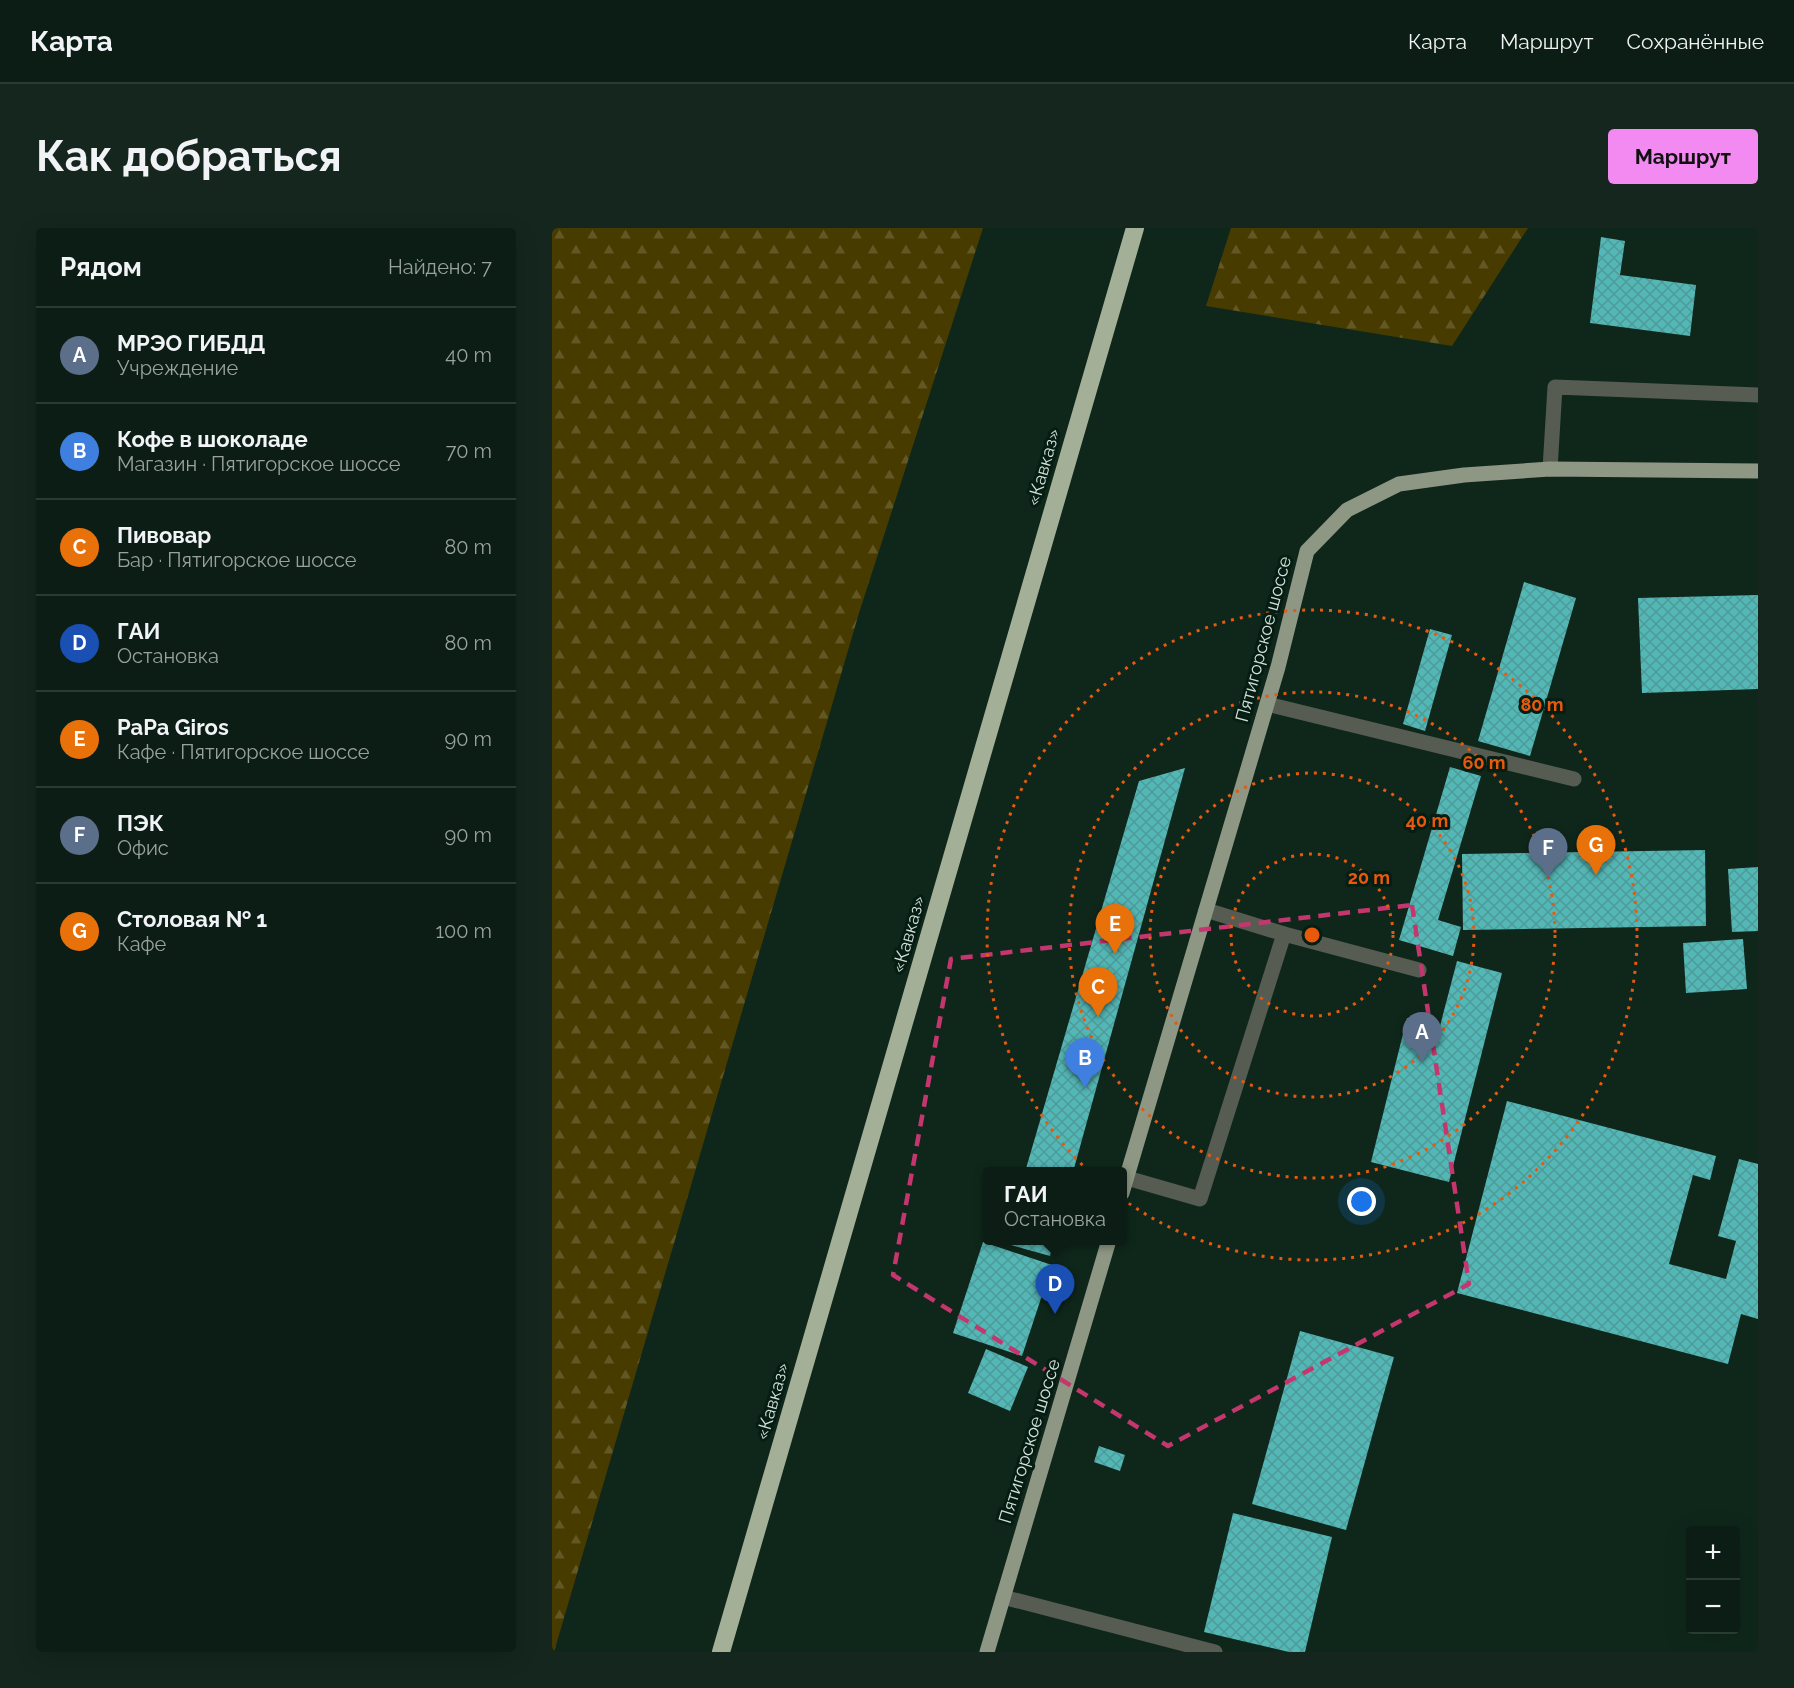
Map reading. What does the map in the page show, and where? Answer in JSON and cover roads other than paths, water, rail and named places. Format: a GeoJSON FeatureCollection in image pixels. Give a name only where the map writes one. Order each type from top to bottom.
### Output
{"type":"FeatureCollection","features":[{"type":"Feature","properties":{"kind":"highway","name":"«Кавказ»"},"geometry":{"type":"LineString","coordinates":[[721,1652],[1135,228]]}},
{"type":"Feature","properties":{"kind":"main road","name":"Пятигорское шоссе"},"geometry":{"type":"LineString","coordinates":[[1127,1178],[1278,667],[1307,551],[1347,510],[1399,484],[1464,475],[1550,470],[1758,471]]}},
{"type":"Feature","properties":{"kind":"main road","name":"Пятигорское шоссе"},"geometry":{"type":"LineString","coordinates":[[987,1652],[1108,1245]]}},
{"type":"Feature","properties":{"kind":"lane"},"geometry":{"type":"LineString","coordinates":[[1550,470],[1555,387],[1758,395]]}},
{"type":"Feature","properties":{"kind":"lane"},"geometry":{"type":"LineString","coordinates":[[1267,704],[1574,779]]}},
{"type":"Feature","properties":{"kind":"lane"},"geometry":{"type":"LineString","coordinates":[[1206,910],[1284,934],[1419,970]]}},
{"type":"Feature","properties":{"kind":"lane"},"geometry":{"type":"LineString","coordinates":[[1127,1185],[1200,1199],[1284,934]]}},
{"type":"Feature","properties":{"kind":"lane"},"geometry":{"type":"LineString","coordinates":[[1003,1597],[1215,1652]]}},
{"type":"Feature","properties":{"kind":"place","name":"Столовая № 1"},"geometry":{"type":"Point","coordinates":[1596,875]}},
{"type":"Feature","properties":{"kind":"place","name":"ПЭК"},"geometry":{"type":"Point","coordinates":[1548,878]}},
{"type":"Feature","properties":{"kind":"place","name":"PaPa Giros"},"geometry":{"type":"Point","coordinates":[1115,954]}},
{"type":"Feature","properties":{"kind":"place","name":"Пивовар"},"geometry":{"type":"Point","coordinates":[1098,1017]}},
{"type":"Feature","properties":{"kind":"place","name":"МРЭО ГИБДД"},"geometry":{"type":"Point","coordinates":[1422,1062]}},
{"type":"Feature","properties":{"kind":"place","name":"Кофе в шоколаде"},"geometry":{"type":"Point","coordinates":[1085,1088]}},
{"type":"Feature","properties":{"kind":"place","name":"ГАИ"},"geometry":{"type":"Point","coordinates":[1055,1314]}}]}
